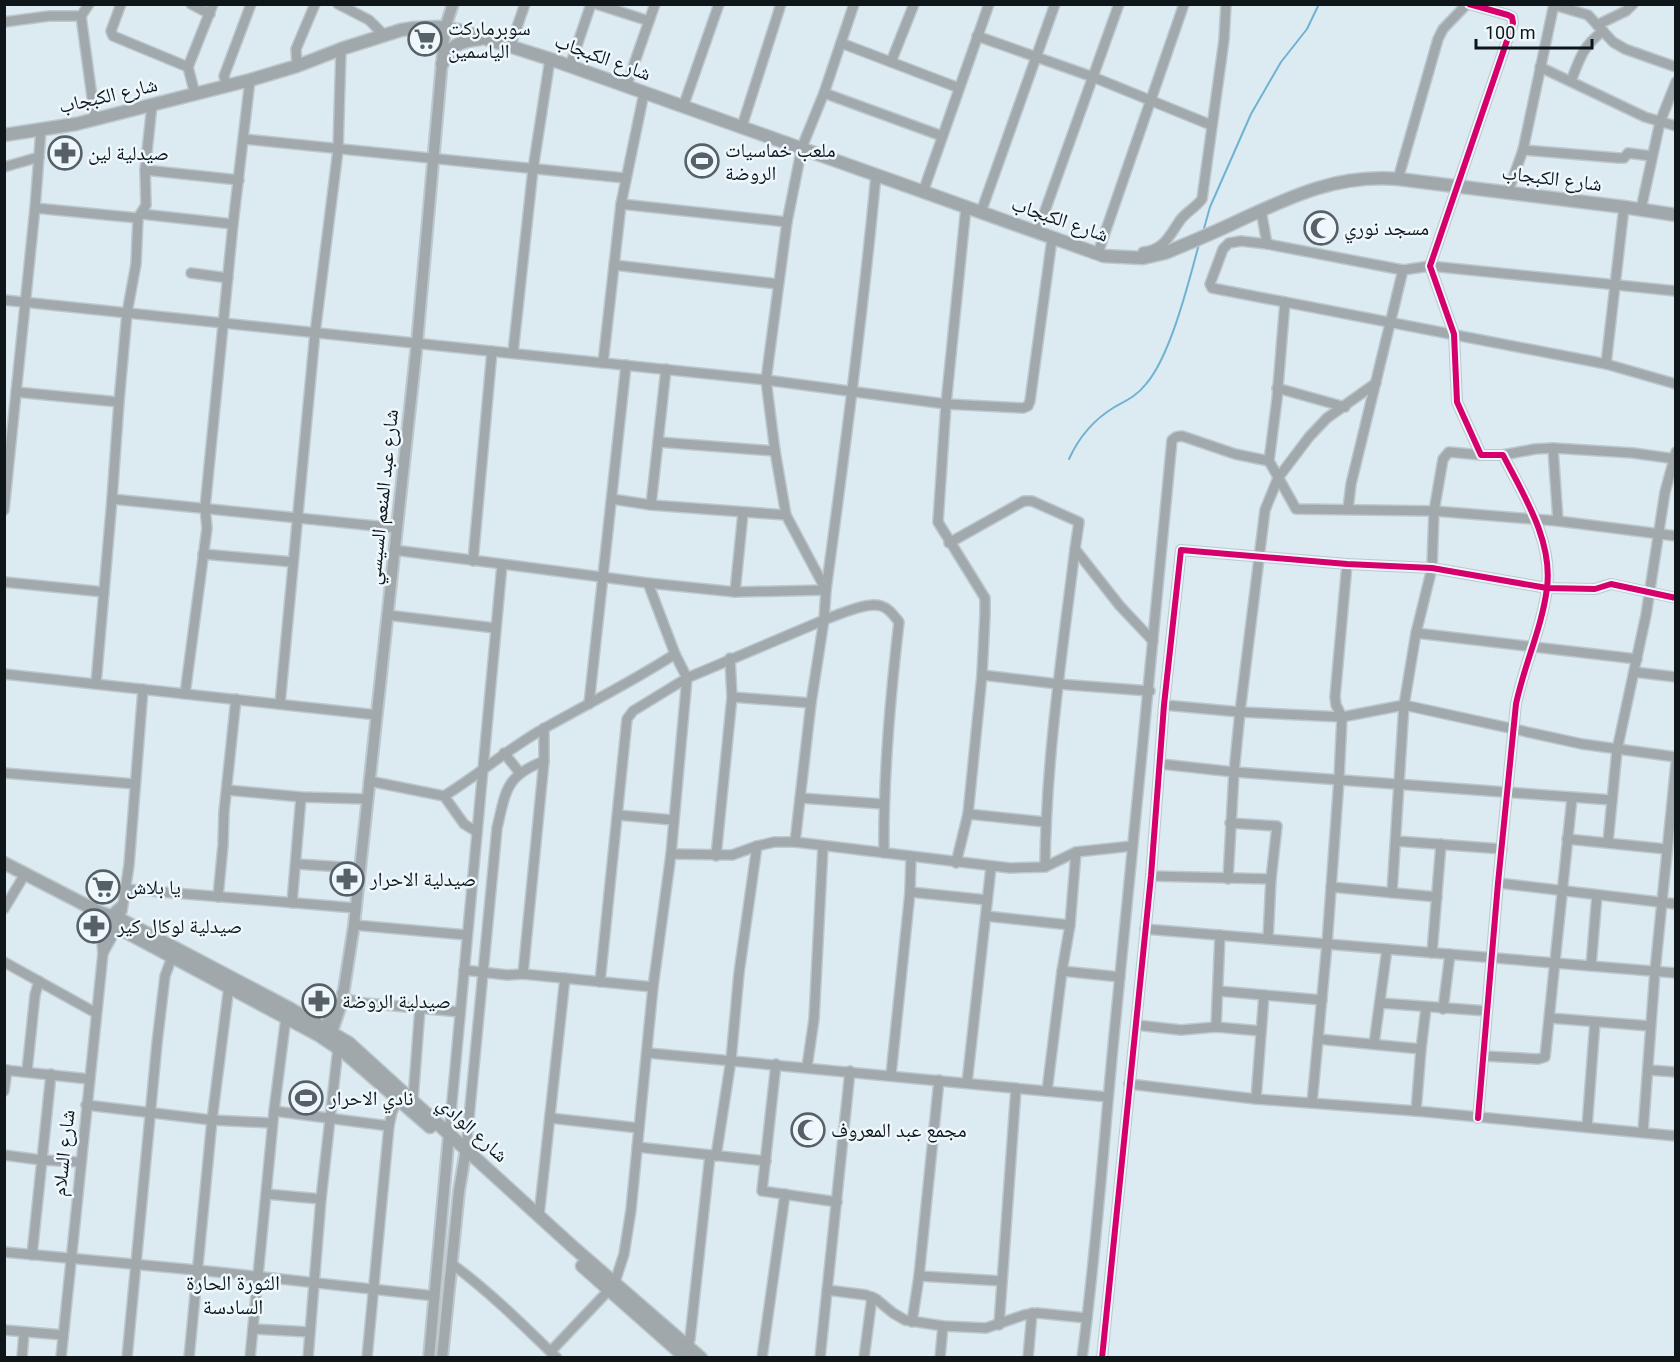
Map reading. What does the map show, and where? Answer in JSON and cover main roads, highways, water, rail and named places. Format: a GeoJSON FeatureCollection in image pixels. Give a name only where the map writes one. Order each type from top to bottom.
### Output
{"type":"FeatureCollection","features":[{"type":"Feature","properties":{"kind":"main road","name":"شارع الكبجاب"},"geometry":{"type":"LineString","coordinates":[[5,134],[95,119],[250,80],[384,35],[414,28],[445,28],[550,59],[1096,252],[1143,258],[1165,253],[1307,190],[1359,179],[1398,179],[1676,215]]}},
{"type":"Feature","properties":{"kind":"main road"},"geometry":{"type":"LineString","coordinates":[[442,64],[450,49],[458,43],[484,39]]}},
{"type":"Feature","properties":{"kind":"main road","name":"شارع الوادي"},"geometry":{"type":"LineString","coordinates":[[4,863],[328,1030],[349,1043],[412,1100],[448,1139]]}},
{"type":"Feature","properties":{"kind":"main road","name":"شارع الوادي"},"geometry":{"type":"LineString","coordinates":[[112,919],[172,957],[286,1017],[338,1048],[448,1139],[685,1353],[701,1358]]}},
{"type":"Feature","properties":{"kind":"main road","name":"شارع الوادي"},"geometry":{"type":"LineString","coordinates":[[465,1154],[540,1216],[612,1286]]}},
{"type":"Feature","properties":{"kind":"waterway"},"geometry":{"type":"LineString","coordinates":[[1203,232],[1210,207],[1251,114],[1281,62],[1307,29],[1319,4]]}},
{"type":"Feature","properties":{"kind":"waterway"},"geometry":{"type":"LineString","coordinates":[[1069,459],[1092,424],[1139,392],[1155,371],[1178,317],[1199,244]]}},
{"type":"Feature","properties":{"kind":"place","name":"سوبرماركت الياسمين"},"geometry":{"type":"Point","coordinates":[425,39]}},
{"type":"Feature","properties":{"kind":"place","name":"صيدلية لين"},"geometry":{"type":"Point","coordinates":[65,153]}},
{"type":"Feature","properties":{"kind":"place","name":"ملعب خماسيات الروضة"},"geometry":{"type":"Point","coordinates":[702,161]}},
{"type":"Feature","properties":{"kind":"place","name":"مسجد نوري"},"geometry":{"type":"Point","coordinates":[1321,228]}},
{"type":"Feature","properties":{"kind":"place","name":"صيدلية الاحرار"},"geometry":{"type":"Point","coordinates":[347,879]}},
{"type":"Feature","properties":{"kind":"place","name":"يا بلاش"},"geometry":{"type":"Point","coordinates":[103,887]}},
{"type":"Feature","properties":{"kind":"place","name":"صيدلية لوكال كير"},"geometry":{"type":"Point","coordinates":[94,926]}},
{"type":"Feature","properties":{"kind":"place","name":"صيدلية الروضة"},"geometry":{"type":"Point","coordinates":[319,1001]}},
{"type":"Feature","properties":{"kind":"place","name":"نادي الاحرار"},"geometry":{"type":"Point","coordinates":[306,1098]}},
{"type":"Feature","properties":{"kind":"place","name":"مجمع عبد المعروف"},"geometry":{"type":"Point","coordinates":[808,1130]}},
{"type":"Feature","properties":{"kind":"district","name":"الثورة الحارة السادسة"},"geometry":{"type":"Point","coordinates":[233,1295]}}]}
